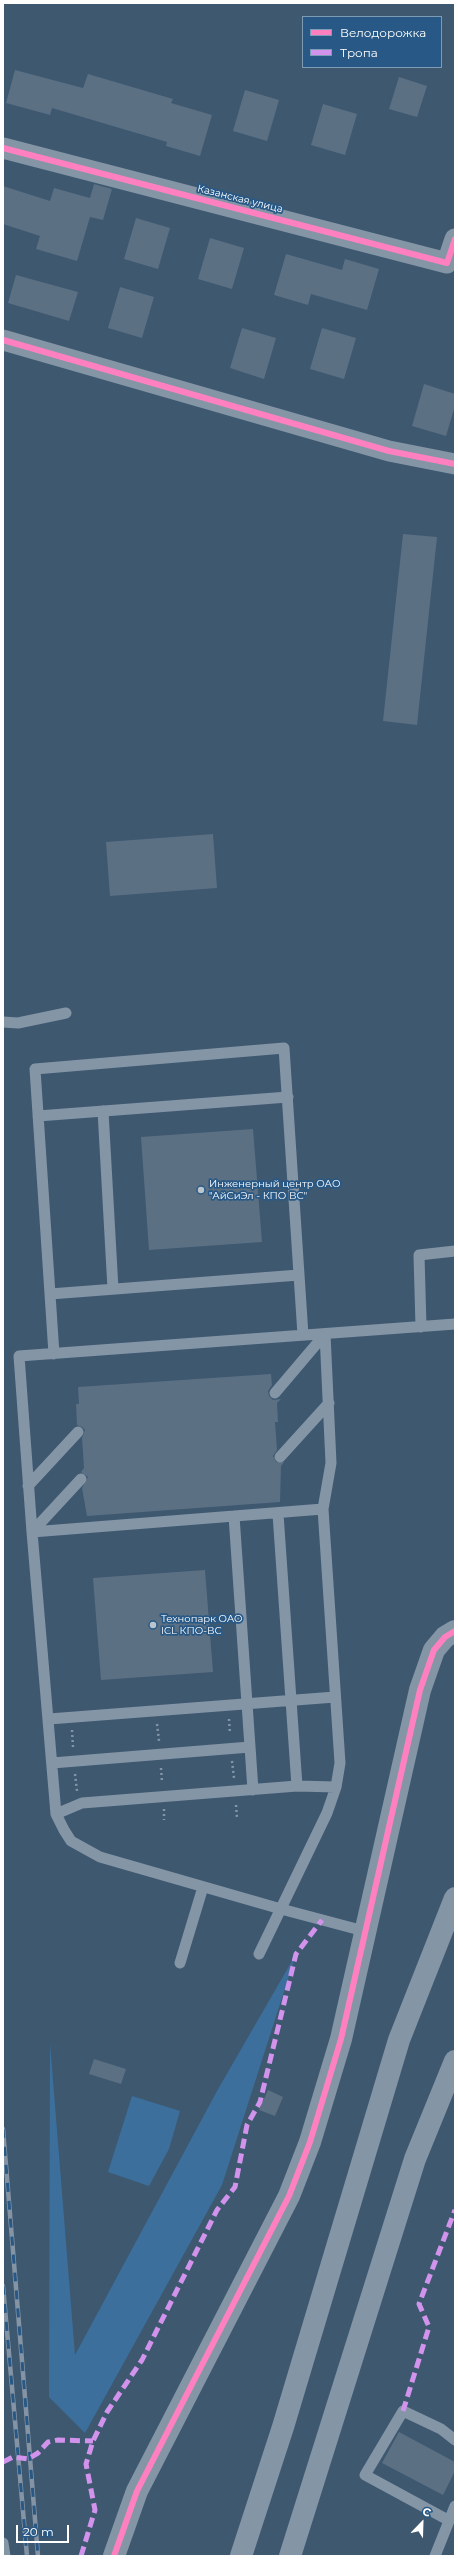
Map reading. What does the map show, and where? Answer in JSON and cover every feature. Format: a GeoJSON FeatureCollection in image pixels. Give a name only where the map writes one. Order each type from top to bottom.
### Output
{"type":"FeatureCollection","features":[{"type":"Feature","properties":{"kind":"street","name":"Казанская улица"},"geometry":{"type":"LineString","coordinates":[[3,148],[447,263],[455,239]]}},
{"type":"Feature","properties":{"kind":"street"},"geometry":{"type":"LineString","coordinates":[[3,340],[389,452],[455,464]]}},
{"type":"Feature","properties":{"kind":"street"},"geometry":{"type":"LineString","coordinates":[[114,2556],[137,2491],[288,2196],[302,2162],[323,2104],[341,2039],[364,1931],[420,1690],[434,1650],[445,1637],[455,1631]]}},
{"type":"Feature","properties":{"kind":"street"},"geometry":{"type":"LineString","coordinates":[[241,2556],[283,2427],[399,2040],[455,1898]]}},
{"type":"Feature","properties":{"kind":"street"},"geometry":{"type":"LineString","coordinates":[[290,2556],[415,2159],[455,2061]]}},
{"type":"Feature","properties":{"kind":"lane"},"geometry":{"type":"LineString","coordinates":[[3,1022],[18,1023],[66,1013]]}},
{"type":"Feature","properties":{"kind":"lane"},"geometry":{"type":"LineString","coordinates":[[54,1354],[35,1069],[284,1048],[303,1336]]}},
{"type":"Feature","properties":{"kind":"lane"},"geometry":{"type":"LineString","coordinates":[[38,1116],[288,1096]]}},
{"type":"Feature","properties":{"kind":"lane"},"geometry":{"type":"LineString","coordinates":[[103,1111],[113,1290]]}},
{"type":"Feature","properties":{"kind":"lane"},"geometry":{"type":"LineString","coordinates":[[421,1327],[419,1255],[455,1251]]}},
{"type":"Feature","properties":{"kind":"lane"},"geometry":{"type":"LineString","coordinates":[[50,1294],[300,1275]]}},
{"type":"Feature","properties":{"kind":"lane"},"geometry":{"type":"LineString","coordinates":[[364,1931],[281,1909],[100,1857],[83,1849],[71,1840],[64,1830],[56,1814],[28,1486],[20,1356],[455,1324]]}},
{"type":"Feature","properties":{"kind":"lane"},"geometry":{"type":"LineString","coordinates":[[275,1393],[325,1334]]}},
{"type":"Feature","properties":{"kind":"lane"},"geometry":{"type":"LineString","coordinates":[[259,1954],[327,1813],[336,1787],[340,1763],[323,1509],[331,1463],[325,1334]]}},
{"type":"Feature","properties":{"kind":"lane"},"geometry":{"type":"LineString","coordinates":[[280,1457],[329,1403]]}},
{"type":"Feature","properties":{"kind":"lane"},"geometry":{"type":"LineString","coordinates":[[28,1486],[78,1432]]}},
{"type":"Feature","properties":{"kind":"lane"},"geometry":{"type":"LineString","coordinates":[[32,1532],[81,1479]]}},
{"type":"Feature","properties":{"kind":"lane"},"geometry":{"type":"LineString","coordinates":[[32,1532],[234,1516],[278,1514],[323,1509]]}},
{"type":"Feature","properties":{"kind":"lane"},"geometry":{"type":"LineString","coordinates":[[278,1514],[297,1786]]}},
{"type":"Feature","properties":{"kind":"lane"},"geometry":{"type":"LineString","coordinates":[[234,1516],[253,1790]]}},
{"type":"Feature","properties":{"kind":"lane"},"geometry":{"type":"LineString","coordinates":[[49,1719],[247,1702],[335,1697]]}},
{"type":"Feature","properties":{"kind":"lane"},"geometry":{"type":"LineString","coordinates":[[52,1763],[250,1747]]}},
{"type":"Feature","properties":{"kind":"lane"},"geometry":{"type":"LineString","coordinates":[[56,1814],[82,1804],[297,1786],[336,1787]]}},
{"type":"Feature","properties":{"kind":"lane"},"geometry":{"type":"LineString","coordinates":[[180,1963],[203,1887]]}},
{"type":"Feature","properties":{"kind":"lane"},"geometry":{"type":"LineString","coordinates":[[448,2520],[365,2475],[403,2411],[441,2429],[455,2440]]}},
{"type":"Feature","properties":{"kind":"lane"},"geometry":{"type":"LineString","coordinates":[[435,2556],[448,2520],[455,2506]]}},
{"type":"Feature","properties":{"kind":"lane"},"geometry":{"type":"LineString","coordinates":[[3,2543],[5,2556]]}},
{"type":"Feature","properties":{"kind":"shaded area"},"geometry":{"type":"Polygon","coordinates":[[[296,1954],[222,2185],[85,2433],[49,2397],[50,2043],[75,2355],[217,2091],[296,1954]]]}},
{"type":"Feature","properties":{"kind":"shaded area"},"geometry":{"type":"Polygon","coordinates":[[[132,2096],[180,2111],[169,2149],[149,2186],[108,2172],[132,2096]]]}},
{"type":"Feature","properties":{"kind":"building"},"geometry":{"type":"Polygon","coordinates":[[[15,70],[83,88],[88,74],[173,99],[171,103],[212,115],[200,156],[166,146],[167,142],[52,108],[50,115],[6,103],[15,70]]]}},
{"type":"Feature","properties":{"kind":"building"},"geometry":{"type":"Polygon","coordinates":[[[399,77],[427,86],[417,117],[389,109],[399,77]]]}},
{"type":"Feature","properties":{"kind":"building"},"geometry":{"type":"Polygon","coordinates":[[[245,90],[279,100],[267,141],[233,131],[245,90]]]}},
{"type":"Feature","properties":{"kind":"building"},"geometry":{"type":"Polygon","coordinates":[[[323,104],[357,114],[345,155],[311,145],[323,104]]]}},
{"type":"Feature","properties":{"kind":"building"},"geometry":{"type":"Polygon","coordinates":[[[94,184],[112,189],[103,220],[90,217],[77,261],[36,249],[40,236],[3,224],[3,186],[50,201],[54,188],[90,198],[94,184]]]}},
{"type":"Feature","properties":{"kind":"building"},"geometry":{"type":"Polygon","coordinates":[[[136,218],[170,228],[158,269],[124,259],[136,218]]]}},
{"type":"Feature","properties":{"kind":"building"},"geometry":{"type":"Polygon","coordinates":[[[210,238],[244,248],[232,289],[198,279],[210,238]]]}},
{"type":"Feature","properties":{"kind":"building"},"geometry":{"type":"Polygon","coordinates":[[[286,254],[342,270],[345,259],[379,269],[367,310],[311,294],[308,305],[274,295],[286,254]]]}},
{"type":"Feature","properties":{"kind":"building"},"geometry":{"type":"Polygon","coordinates":[[[16,275],[78,292],[69,321],[8,303],[16,275]]]}},
{"type":"Feature","properties":{"kind":"building"},"geometry":{"type":"Polygon","coordinates":[[[120,287],[154,297],[142,338],[108,328],[120,287]]]}},
{"type":"Feature","properties":{"kind":"building"},"geometry":{"type":"Polygon","coordinates":[[[242,328],[276,338],[264,379],[230,368],[242,328]]]}},
{"type":"Feature","properties":{"kind":"building"},"geometry":{"type":"Polygon","coordinates":[[[322,328],[356,338],[344,379],[310,369],[322,328]]]}},
{"type":"Feature","properties":{"kind":"building"},"geometry":{"type":"Polygon","coordinates":[[[424,384],[455,394],[455,406],[446,436],[412,426],[424,384]]]}},
{"type":"Feature","properties":{"kind":"building"},"geometry":{"type":"Polygon","coordinates":[[[403,534],[437,537],[417,725],[383,721],[403,534]]]}},
{"type":"Feature","properties":{"kind":"building"},"geometry":{"type":"Polygon","coordinates":[[[213,834],[217,888],[110,896],[106,842],[213,834]]]}},
{"type":"Feature","properties":{"kind":"building","name":"Инженерный центр ОАО \"АйСиЭл - КПО ВС\""},"geometry":{"type":"Polygon","coordinates":[[[253,1129],[262,1242],[149,1250],[141,1137],[253,1129]]]}},
{"type":"Feature","properties":{"kind":"building"},"geometry":{"type":"Polygon","coordinates":[[[271,1374],[272,1385],[268,1391],[269,1396],[273,1400],[281,1399],[277,1403],[278,1422],[275,1422],[277,1450],[273,1456],[276,1462],[284,1462],[281,1466],[280,1502],[87,1516],[82,1488],[88,1477],[81,1472],[84,1468],[82,1438],[85,1430],[77,1425],[76,1404],[79,1404],[78,1387],[271,1374]]]}},
{"type":"Feature","properties":{"kind":"building","name":"Технопарк OAO ICL КПО-ВС"},"geometry":{"type":"Polygon","coordinates":[[[205,1570],[213,1672],[101,1680],[93,1578],[205,1570]]]}},
{"type":"Feature","properties":{"kind":"building"},"geometry":{"type":"Polygon","coordinates":[[[94,2059],[126,2069],[121,2084],[89,2074],[94,2059]]]}},
{"type":"Feature","properties":{"kind":"building"},"geometry":{"type":"Polygon","coordinates":[[[268,2090],[283,2097],[275,2116],[259,2110],[268,2090]]]}},
{"type":"Feature","properties":{"kind":"building"},"geometry":{"type":"Polygon","coordinates":[[[399,2432],[455,2462],[455,2471],[443,2495],[382,2463],[399,2432]]]}},
{"type":"Feature","properties":{"kind":"railway"},"geometry":{"type":"LineString","coordinates":[[3,2129],[38,2556]]}},
{"type":"Feature","properties":{"kind":"railway"},"geometry":{"type":"LineString","coordinates":[[3,2286],[27,2556]]}},
{"type":"Feature","properties":{"kind":"marked path"},"geometry":{"type":"LineString","coordinates":[[81,2556],[95,2510],[86,2464],[93,2441],[107,2412],[142,2360],[217,2210],[235,2187],[247,2125],[260,2102],[296,1954],[322,1920]]}},
{"type":"Feature","properties":{"kind":"marked path"},"geometry":{"type":"LineString","coordinates":[[403,2411],[429,2327],[419,2304],[455,2210]]}},
{"type":"Feature","properties":{"kind":"marked path"},"geometry":{"type":"LineString","coordinates":[[3,2462],[13,2457],[28,2459],[38,2453],[48,2442],[58,2440],[93,2441]]}},
{"type":"Feature","properties":{"kind":"cycle path"},"geometry":{"type":"LineString","coordinates":[[3,148],[447,263],[455,239]]}},
{"type":"Feature","properties":{"kind":"cycle path"},"geometry":{"type":"LineString","coordinates":[[3,340],[389,451],[455,464]]}},
{"type":"Feature","properties":{"kind":"cycle path"},"geometry":{"type":"LineString","coordinates":[[114,2556],[137,2491],[289,2196],[310,2142],[341,2039],[420,1690],[434,1650],[445,1637],[455,1631]]}},
{"type":"Feature","properties":{"kind":"place","name":"Инженерный центр ОАО \"АйСиЭл - КПО ВС\""},"geometry":{"type":"Point","coordinates":[201,1190]}},
{"type":"Feature","properties":{"kind":"place","name":"Технопарк OAO ICL КПО-ВС"},"geometry":{"type":"Point","coordinates":[153,1625]}}]}
